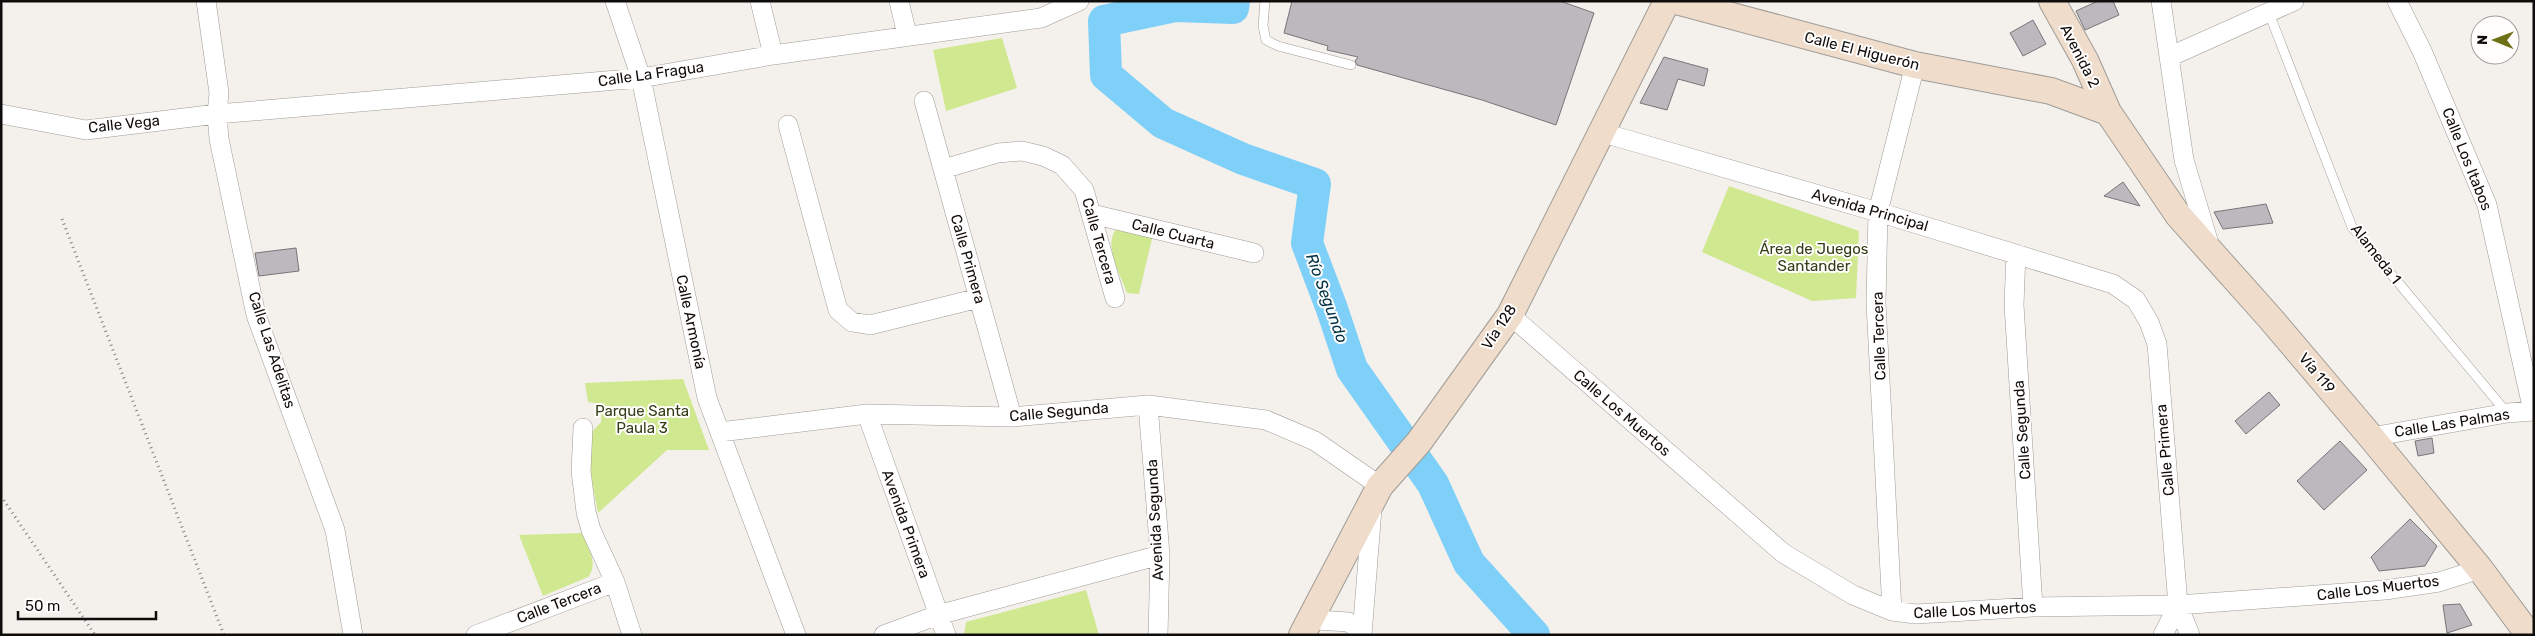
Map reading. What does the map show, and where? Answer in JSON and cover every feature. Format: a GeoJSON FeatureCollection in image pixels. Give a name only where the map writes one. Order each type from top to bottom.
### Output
{"type":"FeatureCollection","features":[{"type":"Feature","properties":{"kind":"main road","name":"Vía 128"},"geometry":{"type":"LineString","coordinates":[[1307,626],[1381,486],[1419,442],[1510,315],[1667,1]]}},
{"type":"Feature","properties":{"kind":"main road","name":"Calle El Higuerón"},"geometry":{"type":"LineString","coordinates":[[1676,1],[1915,65],[2051,91],[2108,112]]}},
{"type":"Feature","properties":{"kind":"main road","name":"Avenida 2"},"geometry":{"type":"LineString","coordinates":[[2052,1],[2084,60],[2108,112]]}},
{"type":"Feature","properties":{"kind":"main road","name":"Calle El Higuerón"},"geometry":{"type":"LineString","coordinates":[[2051,91],[2072,90],[2080,84],[2084,60]]}},
{"type":"Feature","properties":{"kind":"main road","name":"Vía 119"},"geometry":{"type":"LineString","coordinates":[[2108,112],[2178,215],[2371,437],[2480,569],[2529,635]]}},
{"type":"Feature","properties":{"kind":"street","name":"Calle Las Adelitas"},"geometry":{"type":"LineString","coordinates":[[206,1],[219,93],[217,114],[218,139],[256,315],[335,530],[353,635]]}},
{"type":"Feature","properties":{"kind":"street","name":"Calle Armonía"},"geometry":{"type":"LineString","coordinates":[[615,1],[641,78],[707,398],[796,635]]}},
{"type":"Feature","properties":{"kind":"street"},"geometry":{"type":"LineString","coordinates":[[760,1],[773,54]]}},
{"type":"Feature","properties":{"kind":"street"},"geometry":{"type":"LineString","coordinates":[[899,1],[907,35]]}},
{"type":"Feature","properties":{"kind":"street","name":"Calle La Fragua"},"geometry":{"type":"LineString","coordinates":[[217,114],[641,78],[773,54],[907,35],[1079,1]]}},
{"type":"Feature","properties":{"kind":"street"},"geometry":{"type":"LineString","coordinates":[[2161,1],[2184,160],[2211,252]]}},
{"type":"Feature","properties":{"kind":"street"},"geometry":{"type":"LineString","coordinates":[[2169,57],[2294,1]]}},
{"type":"Feature","properties":{"kind":"street","name":"Calle Los Itabos"},"geometry":{"type":"LineString","coordinates":[[2398,1],[2422,52],[2487,205],[2533,411]]}},
{"type":"Feature","properties":{"kind":"street","name":"Calle Tercera"},"geometry":{"type":"LineString","coordinates":[[1892,611],[1876,303],[1878,212],[1915,65]]}},
{"type":"Feature","properties":{"kind":"street","name":"Calle Primera"},"geometry":{"type":"LineString","coordinates":[[924,101],[1012,417]]}},
{"type":"Feature","properties":{"kind":"street","name":"Calle Vega"},"geometry":{"type":"LineString","coordinates":[[1,114],[86,130],[217,114]]}},
{"type":"Feature","properties":{"kind":"street"},"geometry":{"type":"LineString","coordinates":[[788,125],[838,310],[852,322],[870,325],[979,298]]}},
{"type":"Feature","properties":{"kind":"street","name":"Avenida Principal"},"geometry":{"type":"LineString","coordinates":[[1600,132],[1878,212],[2113,284],[2136,300]]}},
{"type":"Feature","properties":{"kind":"street","name":"Calle Tercera"},"geometry":{"type":"LineString","coordinates":[[943,169],[998,153],[1022,151],[1043,156],[1062,165],[1073,175],[1084,190],[1115,298]]}},
{"type":"Feature","properties":{"kind":"street"},"geometry":{"type":"LineString","coordinates":[[2153,180],[2169,178],[2176,173],[2184,160]]}},
{"type":"Feature","properties":{"kind":"street","name":"Calle Cuarta"},"geometry":{"type":"LineString","coordinates":[[1092,214],[1254,253]]}},
{"type":"Feature","properties":{"kind":"street","name":"Calle Segunda"},"geometry":{"type":"LineString","coordinates":[[2016,254],[2014,305],[2033,606]]}},
{"type":"Feature","properties":{"kind":"street","name":"Calle Primera"},"geometry":{"type":"LineString","coordinates":[[2136,300],[2149,322],[2157,344],[2178,605]]}},
{"type":"Feature","properties":{"kind":"street","name":"Calle Los Muertos"},"geometry":{"type":"LineString","coordinates":[[1510,315],[1783,553],[1853,595],[1892,611],[1916,614],[2033,606],[2178,605],[2385,590],[2439,582],[2480,569]]}},
{"type":"Feature","properties":{"kind":"street","name":"Calle Segunda"},"geometry":{"type":"LineString","coordinates":[[720,432],[867,414],[1012,417],[1148,405],[1266,420],[1315,440],[1381,486]]}},
{"type":"Feature","properties":{"kind":"street","name":"Avenida Segunda"},"geometry":{"type":"LineString","coordinates":[[1148,405],[1160,555],[1158,635]]}},
{"type":"Feature","properties":{"kind":"street","name":"Calle Las Palmas"},"geometry":{"type":"LineString","coordinates":[[2371,437],[2507,413],[2533,411]]}},
{"type":"Feature","properties":{"kind":"street","name":"Avenida Primera"},"geometry":{"type":"LineString","coordinates":[[867,414],[946,635]]}},
{"type":"Feature","properties":{"kind":"street"},"geometry":{"type":"LineString","coordinates":[[583,428],[581,471],[586,512],[591,530],[615,582],[632,635]]}},
{"type":"Feature","properties":{"kind":"street"},"geometry":{"type":"LineString","coordinates":[[1362,633],[1381,486]]}},
{"type":"Feature","properties":{"kind":"street"},"geometry":{"type":"LineString","coordinates":[[884,635],[938,615],[1160,555]]}},
{"type":"Feature","properties":{"kind":"street","name":"Calle Tercera"},"geometry":{"type":"LineString","coordinates":[[476,635],[615,582]]}},
{"type":"Feature","properties":{"kind":"street"},"geometry":{"type":"LineString","coordinates":[[2163,635],[2178,605]]}},
{"type":"Feature","properties":{"kind":"street"},"geometry":{"type":"LineString","coordinates":[[2178,605],[2190,635]]}},
{"type":"Feature","properties":{"kind":"street"},"geometry":{"type":"LineString","coordinates":[[1307,626],[1317,620],[1348,622],[1362,633]]}},
{"type":"Feature","properties":{"kind":"lane"},"geometry":{"type":"LineString","coordinates":[[1265,1],[1263,26],[1266,40],[1278,46],[1351,65]]}},
{"type":"Feature","properties":{"kind":"lane","name":"Alameda 1"},"geometry":{"type":"LineString","coordinates":[[2269,13],[2352,227],[2507,413]]}},
{"type":"Feature","properties":{"kind":"path"},"geometry":{"type":"LineString","coordinates":[[62,219],[224,635]]}},
{"type":"Feature","properties":{"kind":"path"},"geometry":{"type":"LineString","coordinates":[[1,496],[94,635]]}},
{"type":"Feature","properties":{"kind":"green space"},"geometry":{"type":"Polygon","coordinates":[[[1002,38],[1017,88],[946,111],[933,50],[1002,38]]]}},
{"type":"Feature","properties":{"kind":"green space","name":"Área de Juegos Santander"},"geometry":{"type":"Polygon","coordinates":[[[1729,186],[1859,231],[1856,298],[1812,301],[1702,252],[1729,186]]]}},
{"type":"Feature","properties":{"kind":"green space"},"geometry":{"type":"Polygon","coordinates":[[[1121,226],[1153,234],[1139,294],[1127,293],[1114,258],[1112,239],[1115,232],[1121,226]]]}},
{"type":"Feature","properties":{"kind":"green space","name":"Parque Santa Paula 3"},"geometry":{"type":"Polygon","coordinates":[[[683,379],[709,450],[667,450],[598,513],[591,476],[589,435],[601,422],[602,404],[588,402],[585,383],[683,379]]]}},
{"type":"Feature","properties":{"kind":"green space"},"geometry":{"type":"Polygon","coordinates":[[[582,533],[593,561],[593,567],[588,577],[543,596],[519,535],[582,533]]]}},
{"type":"Feature","properties":{"kind":"green space"},"geometry":{"type":"Polygon","coordinates":[[[1086,590],[1099,635],[964,635],[966,622],[1086,590]]]}},
{"type":"Feature","properties":{"kind":"building"},"geometry":{"type":"Polygon","coordinates":[[[1292,1],[1560,1],[1594,13],[1556,125],[1482,100],[1357,65],[1355,61],[1358,57],[1327,50],[1328,46],[1284,33],[1292,1]]]}},
{"type":"Feature","properties":{"kind":"building"},"geometry":{"type":"Polygon","coordinates":[[[2098,1],[2113,1],[2119,15],[2085,30],[2076,11],[2098,1]]]}},
{"type":"Feature","properties":{"kind":"building"},"geometry":{"type":"Polygon","coordinates":[[[2033,20],[2046,44],[2023,56],[2010,33],[2033,20]]]}},
{"type":"Feature","properties":{"kind":"building"},"geometry":{"type":"Polygon","coordinates":[[[1664,57],[1708,69],[1704,86],[1678,79],[1667,110],[1640,103],[1664,57]]]}},
{"type":"Feature","properties":{"kind":"building"},"geometry":{"type":"Polygon","coordinates":[[[2123,182],[2140,206],[2104,196],[2123,182]]]}},
{"type":"Feature","properties":{"kind":"building"},"geometry":{"type":"Polygon","coordinates":[[[2266,204],[2273,223],[2223,229],[2214,212],[2266,204]]]}},
{"type":"Feature","properties":{"kind":"building"},"geometry":{"type":"Polygon","coordinates":[[[296,248],[299,271],[259,276],[255,253],[296,248]]]}},
{"type":"Feature","properties":{"kind":"building"},"geometry":{"type":"Polygon","coordinates":[[[2269,392],[2280,405],[2246,434],[2235,421],[2269,392]]]}},
{"type":"Feature","properties":{"kind":"building"},"geometry":{"type":"Polygon","coordinates":[[[2432,438],[2434,453],[2418,456],[2415,441],[2432,438]]]}},
{"type":"Feature","properties":{"kind":"building"},"geometry":{"type":"Polygon","coordinates":[[[2340,441],[2367,470],[2324,510],[2297,481],[2340,441]]]}},
{"type":"Feature","properties":{"kind":"building"},"geometry":{"type":"Polygon","coordinates":[[[2410,519],[2437,546],[2425,566],[2379,571],[2371,557],[2410,519]]]}},
{"type":"Feature","properties":{"kind":"building"},"geometry":{"type":"Polygon","coordinates":[[[2460,604],[2472,625],[2447,633],[2443,605],[2460,604]]]}},
{"type":"Feature","properties":{"kind":"waterway","name":"Río Segundo"},"geometry":{"type":"LineString","coordinates":[[1234,1],[1233,8],[1175,6],[1104,21],[1106,75],[1163,123],[1243,159],[1315,184],[1307,243],[1352,369],[1433,484],[1469,563],[1534,635]]}}]}
